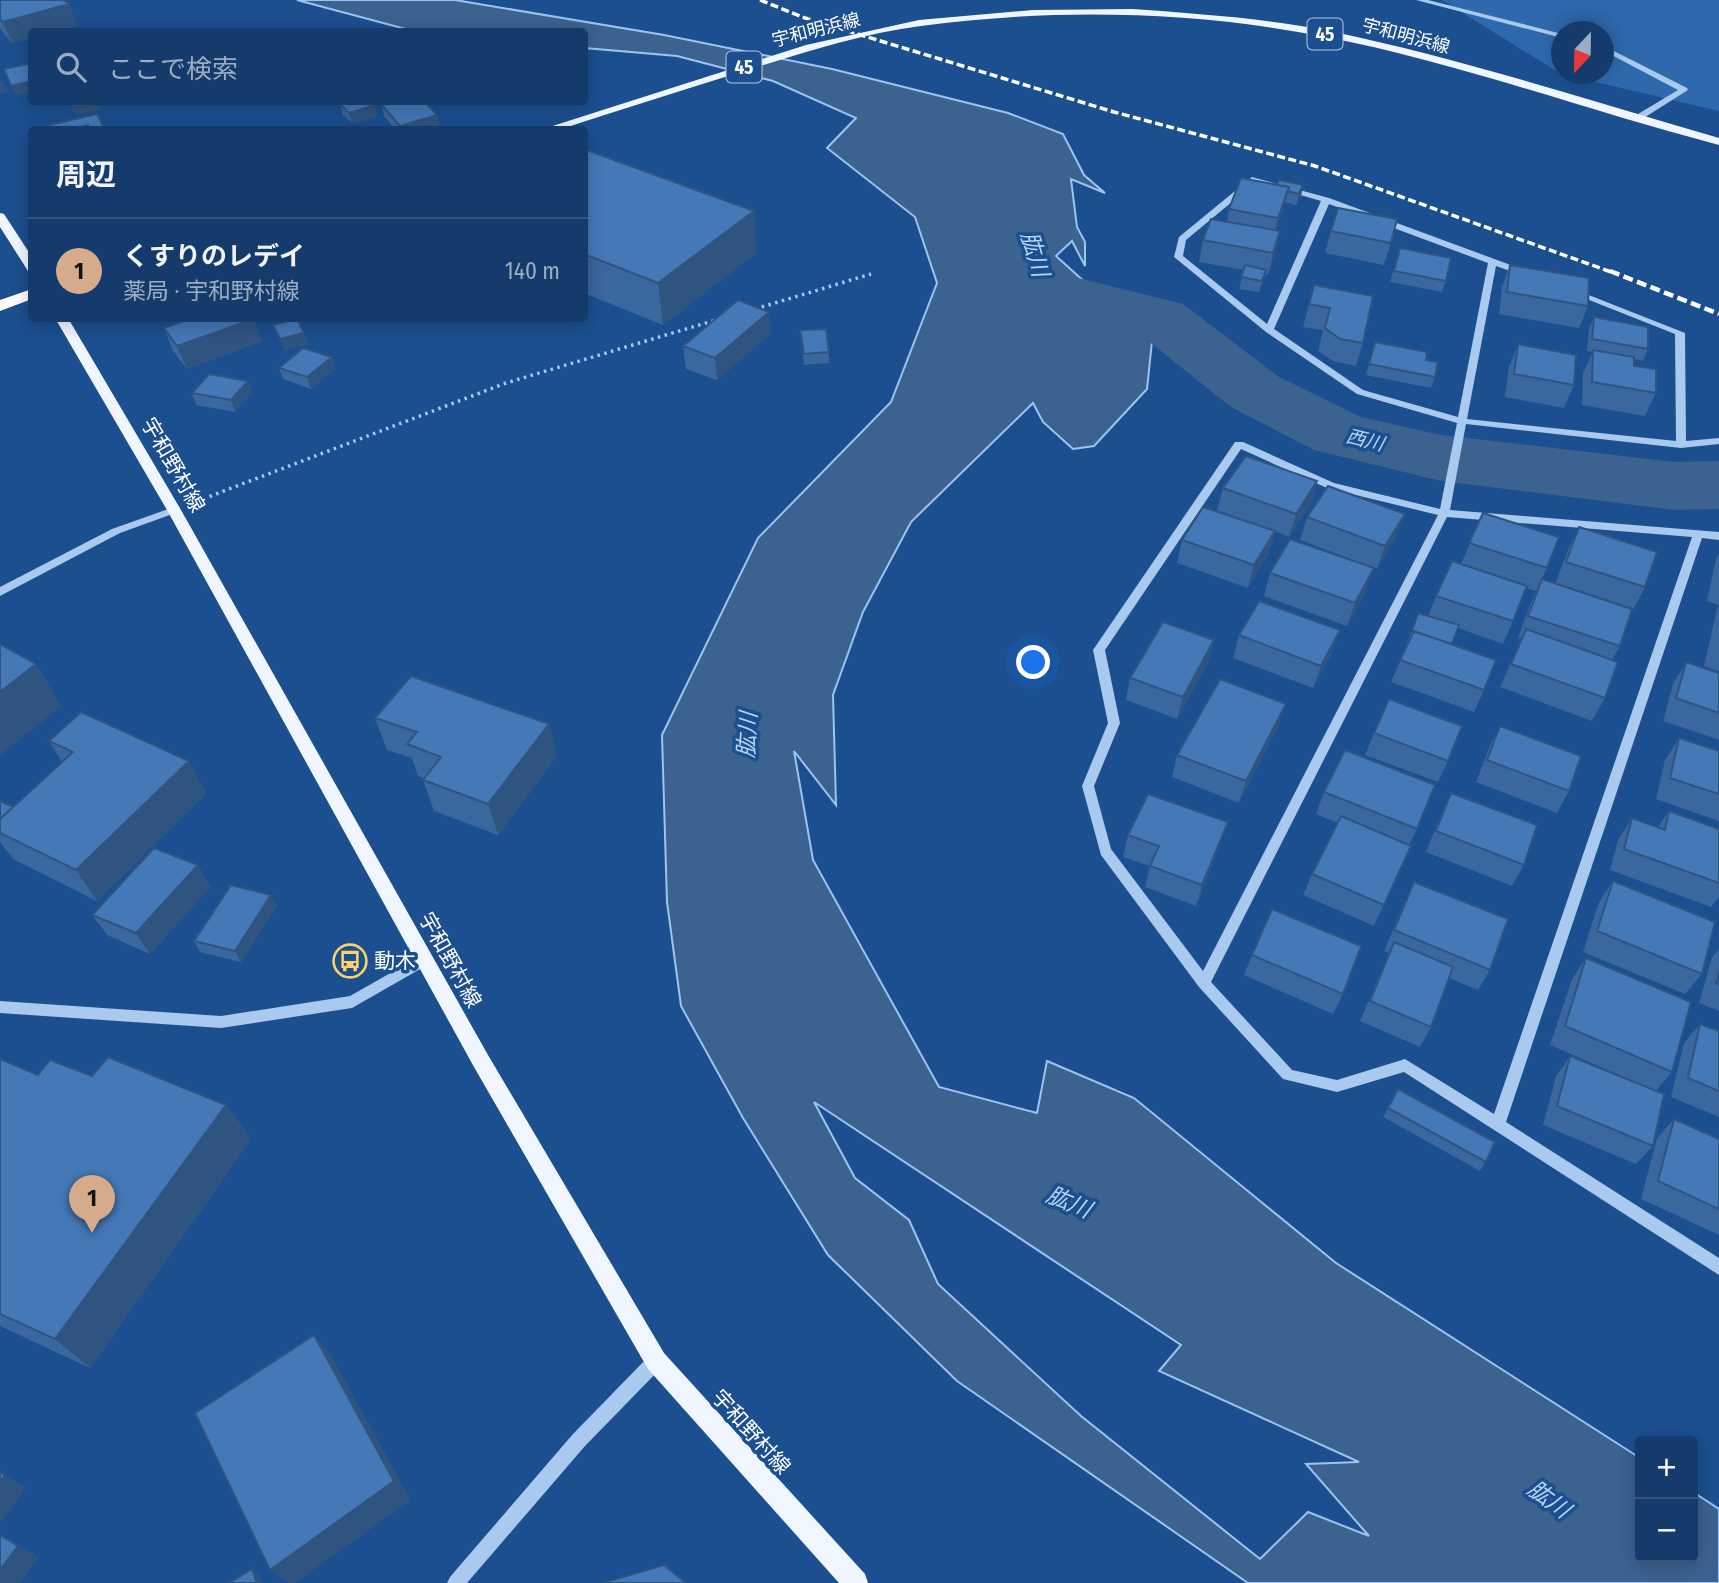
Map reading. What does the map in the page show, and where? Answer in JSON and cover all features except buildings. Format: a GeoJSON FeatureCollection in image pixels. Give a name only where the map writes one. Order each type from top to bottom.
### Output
{"type":"FeatureCollection","features":[{"type":"Feature","properties":{"kind":"highway"},"geometry":{"type":"LineString","coordinates":[[0,297],[28,293]]}},
{"type":"Feature","properties":{"kind":"highway"},"geometry":{"type":"LineString","coordinates":[[0,306],[28,294]]}},
{"type":"Feature","properties":{"kind":"main road","name":"宇和明浜線"},"geometry":{"type":"LineString","coordinates":[[557,126],[810,47],[919,23],[1045,13],[1133,12],[1240,20],[1327,34],[1405,52],[1719,142]]}},
{"type":"Feature","properties":{"kind":"main road"},"geometry":{"type":"LineString","coordinates":[[0,217],[28,262]]}},
{"type":"Feature","properties":{"kind":"main road","name":"宇和野村線"},"geometry":{"type":"LineString","coordinates":[[63,322],[174,510],[424,960],[656,1361],[856,1583]]}},
{"type":"Feature","properties":{"kind":"street"},"geometry":{"type":"LineString","coordinates":[[1420,0],[1551,33]]}},
{"type":"Feature","properties":{"kind":"street"},"geometry":{"type":"LineString","coordinates":[[1614,53],[1684,90],[1636,119]]}},
{"type":"Feature","properties":{"kind":"street"},"geometry":{"type":"LineString","coordinates":[[1530,275],[1255,178],[1182,239],[1178,257],[1269,330],[1360,392],[1462,421],[1681,445],[1719,441]]}},
{"type":"Feature","properties":{"kind":"street"},"geometry":{"type":"LineString","coordinates":[[1269,330],[1326,201]]}},
{"type":"Feature","properties":{"kind":"street"},"geometry":{"type":"LineString","coordinates":[[1204,983],[1444,513],[1493,261]]}},
{"type":"Feature","properties":{"kind":"street"},"geometry":{"type":"LineString","coordinates":[[1568,290],[1680,333],[1681,445]]}},
{"type":"Feature","properties":{"kind":"street"},"geometry":{"type":"LineString","coordinates":[[1719,536],[1444,513],[1331,486],[1239,444],[1099,650],[1114,723],[1088,786],[1105,851],[1204,983],[1289,1075],[1336,1086],[1405,1065],[1719,1267]]}},
{"type":"Feature","properties":{"kind":"street"},"geometry":{"type":"LineString","coordinates":[[0,592],[116,531],[174,510]]}},
{"type":"Feature","properties":{"kind":"street"},"geometry":{"type":"LineString","coordinates":[[1498,1123],[1698,535]]}},
{"type":"Feature","properties":{"kind":"street"},"geometry":{"type":"LineString","coordinates":[[0,1007],[221,1022],[352,1002],[424,960]]}},
{"type":"Feature","properties":{"kind":"street"},"geometry":{"type":"LineString","coordinates":[[456,1583],[579,1440],[656,1361]]}},
{"type":"Feature","properties":{"kind":"path"},"geometry":{"type":"LineString","coordinates":[[754,309],[871,274]]}},
{"type":"Feature","properties":{"kind":"path"},"geometry":{"type":"LineString","coordinates":[[174,510],[506,383],[728,317]]}},
{"type":"Feature","properties":{"kind":"shaded area"},"geometry":{"type":"Polygon","coordinates":[[[1442,0],[1719,0],[1719,111],[1604,84],[1614,84],[1614,21],[1551,21],[1551,68],[1442,0]]]}},
{"type":"Feature","properties":{"kind":"water","name":"肱川"},"geometry":{"type":"Polygon","coordinates":[[[297,0],[455,0],[664,35],[832,69],[1008,113],[1063,134],[1084,175],[1105,193],[1071,179],[1077,227],[1085,242],[1085,266],[1072,241],[1056,256],[1097,293],[1137,306],[1152,341],[1147,389],[1094,446],[1073,449],[1043,422],[1033,403],[911,522],[863,612],[833,695],[836,805],[794,751],[813,860],[939,1087],[1037,1113],[1047,1061],[1134,1098],[1336,1263],[1635,1455],[1635,1562],[1698,1562],[1698,1495],[1719,1509],[1719,1583],[1248,1583],[957,1381],[828,1255],[743,1118],[681,1006],[667,902],[662,735],[758,538],[891,402],[937,283],[915,217],[827,148],[856,118],[773,81],[677,56],[588,48],[588,28],[402,28],[297,0]],[[814,1102],[855,1178],[909,1220],[938,1284],[1081,1416],[1260,1559],[1308,1512],[1369,1536],[1306,1464],[1359,1462],[1159,1371],[1181,1345],[814,1102]]]}},
{"type":"Feature","properties":{"kind":"waterway","name":"西川"},"geometry":{"type":"LineString","coordinates":[[1046,289],[1160,318],[1255,392],[1339,434],[1441,458],[1674,486],[1719,485]]}},
{"type":"Feature","properties":{"kind":"railway"},"geometry":{"type":"LineString","coordinates":[[760,0],[805,18],[1114,112],[1315,166],[1614,273]]}},
{"type":"Feature","properties":{"kind":"railway"},"geometry":{"type":"LineString","coordinates":[[1610,271],[1719,314]]}},
{"type":"Feature","properties":{"kind":"place","name":"動木"},"geometry":{"type":"Point","coordinates":[350,961]}},
{"type":"Feature","properties":{"kind":"place","name":"くすりのレデイ"},"geometry":{"type":"Point","coordinates":[92,1233]}}]}
